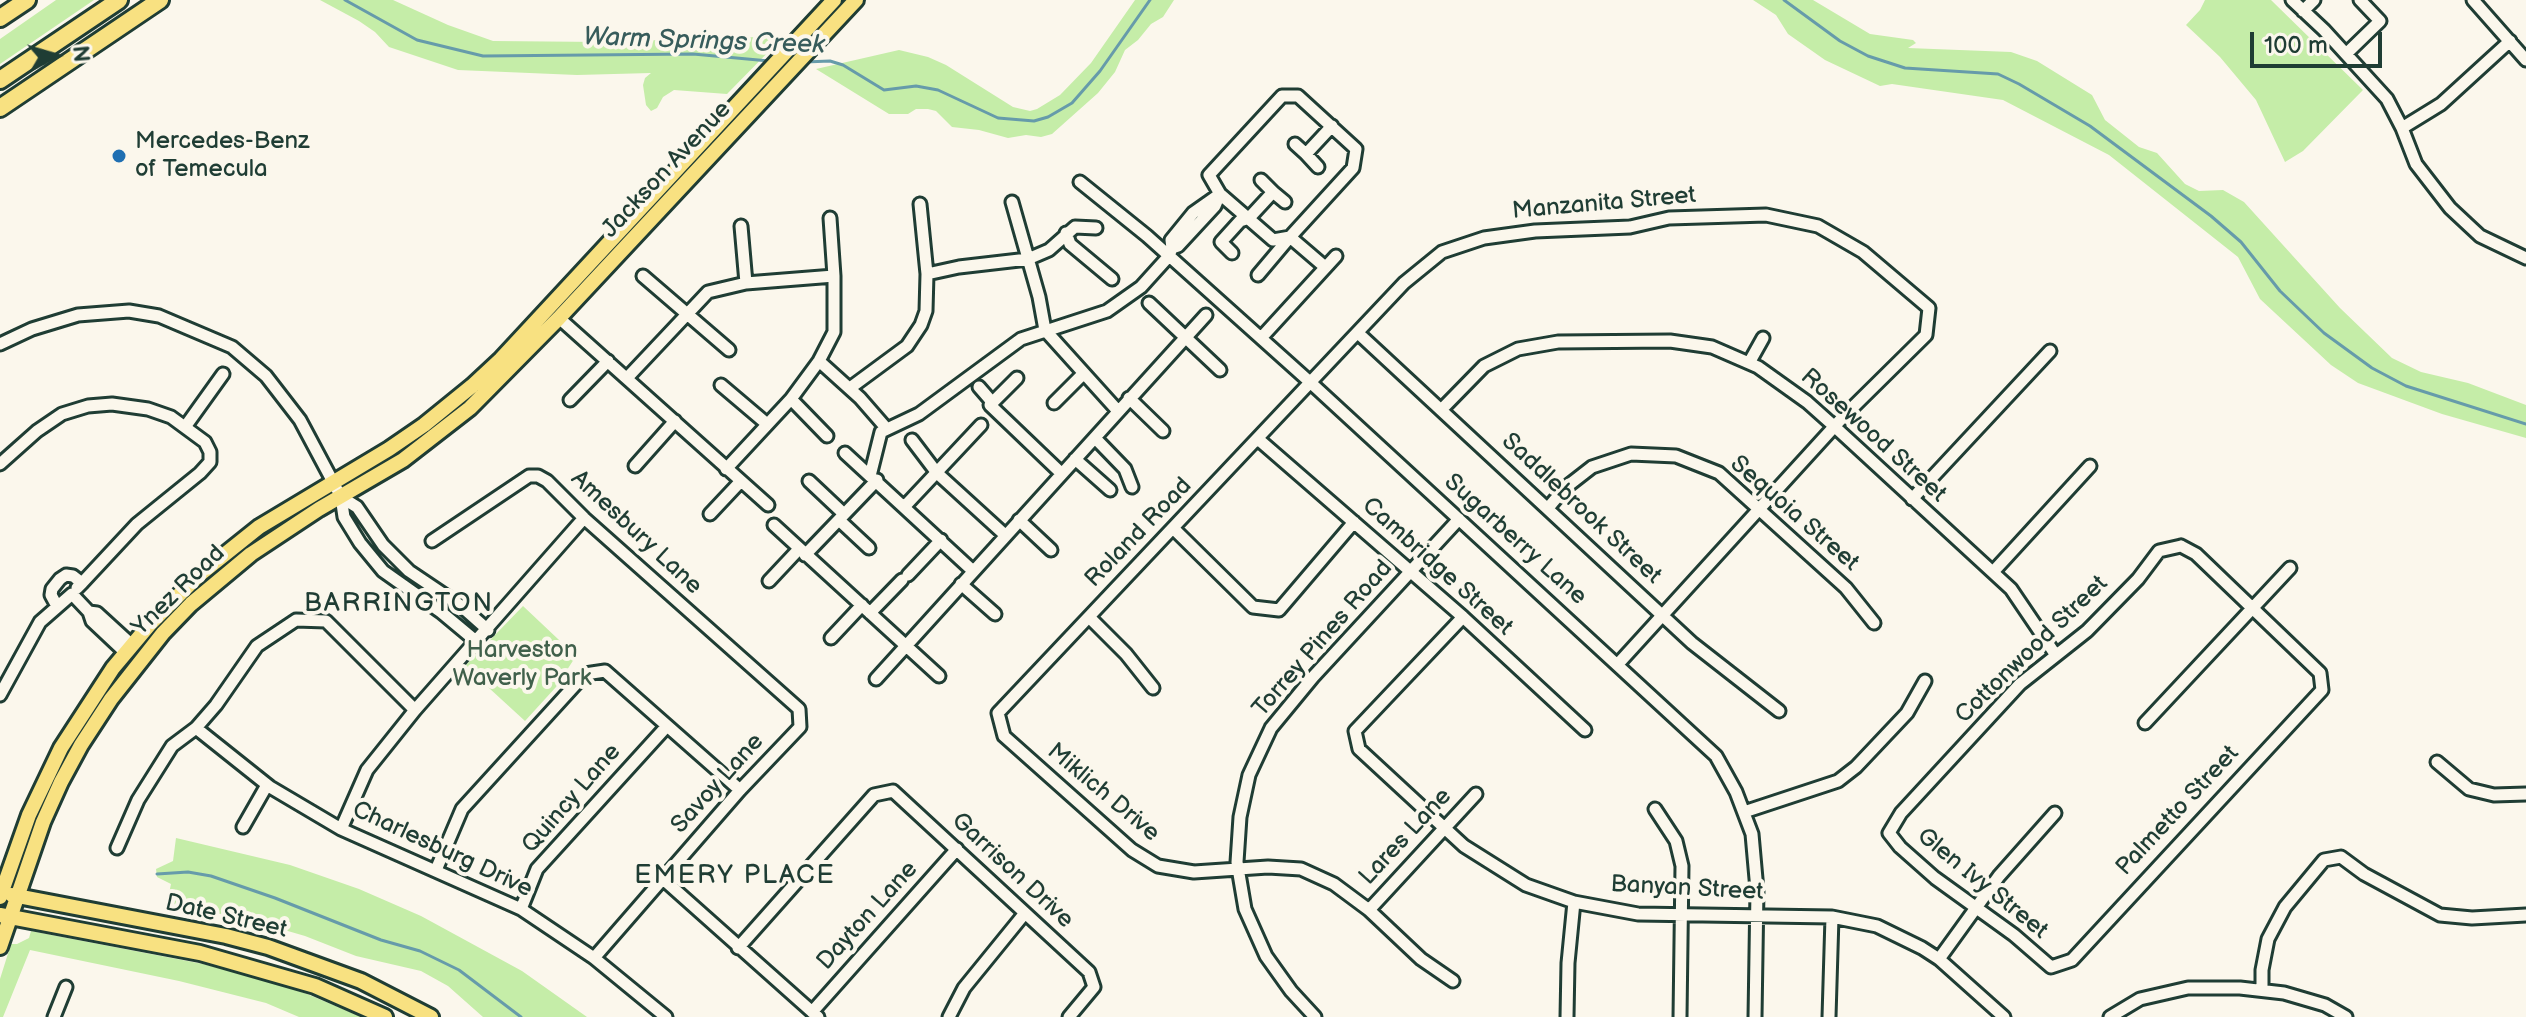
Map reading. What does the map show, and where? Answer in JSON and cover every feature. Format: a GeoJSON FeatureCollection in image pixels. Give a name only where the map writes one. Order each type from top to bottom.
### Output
{"type":"FeatureCollection","features":[{"type":"Feature","properties":{"kind":"highway"},"geometry":{"type":"LineString","coordinates":[[0,18],[27,0]]}},
{"type":"Feature","properties":{"kind":"highway"},"geometry":{"type":"LineString","coordinates":[[0,80],[119,0]]}},
{"type":"Feature","properties":{"kind":"highway"},"geometry":{"type":"LineString","coordinates":[[0,108],[160,0]]}},
{"type":"Feature","properties":{"kind":"main road","name":"Jackson Avenue"},"geometry":{"type":"LineString","coordinates":[[506,364],[806,41],[834,0]]}},
{"type":"Feature","properties":{"kind":"main road","name":"Jackson Avenue"},"geometry":{"type":"LineString","coordinates":[[806,41],[856,0]]}},
{"type":"Feature","properties":{"kind":"main road","name":"Jackson Avenue"},"geometry":{"type":"LineString","coordinates":[[506,364],[559,318],[608,255]]}},
{"type":"Feature","properties":{"kind":"main road","name":"Ynez Road"},"geometry":{"type":"LineString","coordinates":[[0,894],[29,815],[61,748],[113,668],[185,589],[259,527],[424,425],[506,364]]}},
{"type":"Feature","properties":{"kind":"main road","name":"Ynez Road"},"geometry":{"type":"LineString","coordinates":[[0,947],[5,916],[17,897],[43,822],[74,757],[142,657],[191,604],[234,566],[275,536],[423,445],[470,408],[506,364]]}},
{"type":"Feature","properties":{"kind":"main road"},"geometry":{"type":"LineString","coordinates":[[97,720],[98,705],[132,660],[129,649]]}},
{"type":"Feature","properties":{"kind":"main road","name":"Date Street"},"geometry":{"type":"LineString","coordinates":[[0,894],[213,933],[268,947],[361,981],[431,1017]]}},
{"type":"Feature","properties":{"kind":"main road","name":"Date Street"},"geometry":{"type":"LineString","coordinates":[[5,916],[213,956],[315,986],[385,1017]]}},
{"type":"Feature","properties":{"kind":"street"},"geometry":{"type":"LineString","coordinates":[[2292,0],[2387,99],[2416,164],[2450,208],[2480,236],[2526,257]]}},
{"type":"Feature","properties":{"kind":"street"},"geometry":{"type":"LineString","coordinates":[[2303,11],[2314,0]]}},
{"type":"Feature","properties":{"kind":"street"},"geometry":{"type":"LineString","coordinates":[[2346,54],[2380,21],[2360,0]]}},
{"type":"Feature","properties":{"kind":"street"},"geometry":{"type":"LineString","coordinates":[[2473,0],[2526,60]]}},
{"type":"Feature","properties":{"kind":"street"},"geometry":{"type":"LineString","coordinates":[[2402,128],[2441,104],[2510,41]]}},
{"type":"Feature","properties":{"kind":"street"},"geometry":{"type":"LineString","coordinates":[[1258,275],[1353,168],[1356,149],[1298,96],[1282,96],[1209,175],[1220,194],[1273,240],[1290,237]]}},
{"type":"Feature","properties":{"kind":"street"},"geometry":{"type":"LineString","coordinates":[[1306,154],[1332,126]]}},
{"type":"Feature","properties":{"kind":"street"},"geometry":{"type":"LineString","coordinates":[[1295,144],[1318,167]]}},
{"type":"Feature","properties":{"kind":"street"},"geometry":{"type":"LineString","coordinates":[[1261,180],[1285,202]]}},
{"type":"Feature","properties":{"kind":"street","name":"Sugarberry Lane"},"geometry":{"type":"LineString","coordinates":[[1080,182],[1171,252],[1716,756],[1736,792],[1752,834],[1757,890],[1755,1017]]}},
{"type":"Feature","properties":{"kind":"street"},"geometry":{"type":"LineString","coordinates":[[1232,253],[1221,242],[1273,192]]}},
{"type":"Feature","properties":{"kind":"street"},"geometry":{"type":"LineString","coordinates":[[884,431],[919,414],[1021,339],[1107,311],[1141,287],[1215,206],[1220,194]]}},
{"type":"Feature","properties":{"kind":"street"},"geometry":{"type":"LineString","coordinates":[[1012,202],[1030,258],[1045,330],[1118,411]]}},
{"type":"Feature","properties":{"kind":"street"},"geometry":{"type":"LineString","coordinates":[[854,385],[907,346],[921,325],[926,311],[927,274],[920,204]]}},
{"type":"Feature","properties":{"kind":"street","name":"Manzanita Street"},"geometry":{"type":"LineString","coordinates":[[1311,383],[1404,283],[1442,252],[1484,238],[1535,231],[1630,227],[1669,218],[1766,215],[1818,226],[1863,252],[1929,308],[1926,335],[1835,427]]}},
{"type":"Feature","properties":{"kind":"street"},"geometry":{"type":"LineString","coordinates":[[726,469],[791,399],[819,361],[834,332],[830,218]]}},
{"type":"Feature","properties":{"kind":"street"},"geometry":{"type":"LineString","coordinates":[[741,226],[746,283]]}},
{"type":"Feature","properties":{"kind":"street"},"geometry":{"type":"LineString","coordinates":[[927,274],[1030,258],[1049,250],[1075,227],[1096,228]]}},
{"type":"Feature","properties":{"kind":"street"},"geometry":{"type":"LineString","coordinates":[[1066,233],[1070,244],[1112,279]]}},
{"type":"Feature","properties":{"kind":"street"},"geometry":{"type":"LineString","coordinates":[[1290,237],[1325,267]]}},
{"type":"Feature","properties":{"kind":"street"},"geometry":{"type":"LineString","coordinates":[[1261,338],[1336,256]]}},
{"type":"Feature","properties":{"kind":"street"},"geometry":{"type":"LineString","coordinates":[[643,276],[729,350]]}},
{"type":"Feature","properties":{"kind":"street"},"geometry":{"type":"LineString","coordinates":[[627,378],[708,292],[746,283],[834,276]]}},
{"type":"Feature","properties":{"kind":"street"},"geometry":{"type":"LineString","coordinates":[[1149,303],[1220,370]]}},
{"type":"Feature","properties":{"kind":"street"},"geometry":{"type":"LineString","coordinates":[[0,344],[47,324],[102,312],[129,311],[159,316],[214,337],[255,364],[286,400],[334,481],[341,497],[344,517],[383,571],[477,642]]}},
{"type":"Feature","properties":{"kind":"street"},"geometry":{"type":"LineString","coordinates":[[876,679],[1206,315]]}},
{"type":"Feature","properties":{"kind":"street"},"geometry":{"type":"LineString","coordinates":[[559,318],[768,505]]}},
{"type":"Feature","properties":{"kind":"street","name":"Saddlebrook Street"},"geometry":{"type":"LineString","coordinates":[[1358,333],[1692,643],[1779,711]]}},
{"type":"Feature","properties":{"kind":"street"},"geometry":{"type":"LineString","coordinates":[[1749,363],[1763,338]]}},
{"type":"Feature","properties":{"kind":"street","name":"Rosewood Street"},"geometry":{"type":"LineString","coordinates":[[1441,410],[1484,366],[1518,349],[1558,342],[1670,341],[1712,347],[1749,363],[1807,402],[1835,427],[2011,589],[2055,654]]}},
{"type":"Feature","properties":{"kind":"street"},"geometry":{"type":"LineString","coordinates":[[1912,499],[2050,351]]}},
{"type":"Feature","properties":{"kind":"street"},"geometry":{"type":"LineString","coordinates":[[570,400],[608,361]]}},
{"type":"Feature","properties":{"kind":"street"},"geometry":{"type":"LineString","coordinates":[[769,581],[842,517],[873,478],[884,431],[854,385],[819,361]]}},
{"type":"Feature","properties":{"kind":"street"},"geometry":{"type":"LineString","coordinates":[[185,427],[223,374]]}},
{"type":"Feature","properties":{"kind":"street"},"geometry":{"type":"LineString","coordinates":[[1054,403],[1083,374]]}},
{"type":"Feature","properties":{"kind":"street"},"geometry":{"type":"LineString","coordinates":[[1017,378],[990,405],[1061,473]]}},
{"type":"Feature","properties":{"kind":"street","name":"Roland Road"},"geometry":{"type":"LineString","coordinates":[[998,713],[1311,383]]}},
{"type":"Feature","properties":{"kind":"street"},"geometry":{"type":"LineString","coordinates":[[721,385],[767,424]]}},
{"type":"Feature","properties":{"kind":"street"},"geometry":{"type":"LineString","coordinates":[[979,387],[992,402]]}},
{"type":"Feature","properties":{"kind":"street"},"geometry":{"type":"LineString","coordinates":[[1129,398],[1163,431]]}},
{"type":"Feature","properties":{"kind":"street"},"geometry":{"type":"LineString","coordinates":[[791,399],[827,436]]}},
{"type":"Feature","properties":{"kind":"street"},"geometry":{"type":"LineString","coordinates":[[0,464],[37,431],[62,414],[88,406],[112,404],[148,409],[171,417],[205,442],[210,452],[210,462],[200,473],[137,524],[72,594],[40,622],[0,695]]}},
{"type":"Feature","properties":{"kind":"street"},"geometry":{"type":"LineString","coordinates":[[635,466],[675,421]]}},
{"type":"Feature","properties":{"kind":"street"},"geometry":{"type":"LineString","coordinates":[[905,506],[981,425]]}},
{"type":"Feature","properties":{"kind":"street"},"geometry":{"type":"LineString","coordinates":[[1618,664],[1835,427]]}},
{"type":"Feature","properties":{"kind":"street"},"geometry":{"type":"LineString","coordinates":[[1095,438],[1125,469],[1132,487]]}},
{"type":"Feature","properties":{"kind":"street","name":"Cambridge Street"},"geometry":{"type":"LineString","coordinates":[[1258,439],[1463,617],[1585,730]]}},
{"type":"Feature","properties":{"kind":"street"},"geometry":{"type":"LineString","coordinates":[[912,440],[937,473],[1005,535]]}},
{"type":"Feature","properties":{"kind":"street"},"geometry":{"type":"LineString","coordinates":[[845,453],[973,571]]}},
{"type":"Feature","properties":{"kind":"street","name":"Sequoia Street"},"geometry":{"type":"LineString","coordinates":[[1548,508],[1565,488],[1592,467],[1631,454],[1676,456],[1719,473],[1846,588],[1874,623]]}},
{"type":"Feature","properties":{"kind":"street"},"geometry":{"type":"LineString","coordinates":[[1075,459],[1110,490]]}},
{"type":"Feature","properties":{"kind":"street"},"geometry":{"type":"LineString","coordinates":[[1993,572],[2090,466]]}},
{"type":"Feature","properties":{"kind":"street","name":"Amesbury Lane"},"geometry":{"type":"LineString","coordinates":[[432,541],[529,476],[538,476],[799,709]]}},
{"type":"Feature","properties":{"kind":"street"},"geometry":{"type":"LineString","coordinates":[[710,514],[741,481]]}},
{"type":"Feature","properties":{"kind":"street"},"geometry":{"type":"LineString","coordinates":[[809,481],[869,548]]}},
{"type":"Feature","properties":{"kind":"street"},"geometry":{"type":"LineString","coordinates":[[341,497],[357,507],[383,545],[409,571],[461,606],[488,630]]}},
{"type":"Feature","properties":{"kind":"street"},"geometry":{"type":"LineString","coordinates":[[341,829],[367,770],[415,710],[584,518]]}},
{"type":"Feature","properties":{"kind":"street","name":"Torrey Pines Road"},"geometry":{"type":"LineString","coordinates":[[1315,1017],[1291,991],[1266,956],[1245,909],[1238,869],[1240,817],[1249,775],[1271,728],[1322,667],[1459,519]]}},
{"type":"Feature","properties":{"kind":"street"},"geometry":{"type":"LineString","coordinates":[[1019,520],[1051,550]]}},
{"type":"Feature","properties":{"kind":"street"},"geometry":{"type":"LineString","coordinates":[[1174,529],[1253,607],[1279,610],[1354,522]]}},
{"type":"Feature","properties":{"kind":"street"},"geometry":{"type":"LineString","coordinates":[[774,525],[939,676]]}},
{"type":"Feature","properties":{"kind":"street"},"geometry":{"type":"LineString","coordinates":[[831,638],[905,578],[941,540]]}},
{"type":"Feature","properties":{"kind":"street","name":"Cottonwood Street"},"geometry":{"type":"LineString","coordinates":[[1889,833],[1901,813],[2020,684],[2087,631],[2138,579],[2159,551],[2181,546],[2196,554],[2251,609]]}},
{"type":"Feature","properties":{"kind":"street"},"geometry":{"type":"LineString","coordinates":[[2145,723],[2290,568]]}},
{"type":"Feature","properties":{"kind":"street"},"geometry":{"type":"LineString","coordinates":[[57,606],[51,595],[60,579],[66,575],[73,576],[82,583]]}},
{"type":"Feature","properties":{"kind":"street"},"geometry":{"type":"LineString","coordinates":[[961,584],[995,614]]}},
{"type":"Feature","properties":{"kind":"street"},"geometry":{"type":"LineString","coordinates":[[72,594],[89,612],[97,613],[129,649]]}},
{"type":"Feature","properties":{"kind":"street","name":"Palmetto Street"},"geometry":{"type":"LineString","coordinates":[[2051,967],[2072,960],[2322,690],[2320,673],[2251,609]]}},
{"type":"Feature","properties":{"kind":"street"},"geometry":{"type":"LineString","coordinates":[[1089,617],[1126,654],[1153,688]]}},
{"type":"Feature","properties":{"kind":"street","name":"Banyan Street"},"geometry":{"type":"LineString","coordinates":[[1463,617],[1355,731],[1359,749],[1464,846],[1526,885],[1574,902],[1638,914],[1832,917],[1877,926],[1939,959],[2004,1017]]}},
{"type":"Feature","properties":{"kind":"street"},"geometry":{"type":"LineString","coordinates":[[117,848],[138,800],[172,746],[196,728],[216,705],[257,646],[296,620],[326,621],[415,710]]}},
{"type":"Feature","properties":{"kind":"street"},"geometry":{"type":"LineString","coordinates":[[436,870],[462,809],[585,674],[605,671],[740,790]]}},
{"type":"Feature","properties":{"kind":"street"},"geometry":{"type":"LineString","coordinates":[[1744,812],[1838,781],[1856,767],[1907,713],[1925,681]]}},
{"type":"Feature","properties":{"kind":"street","name":"Savoy Lane"},"geometry":{"type":"LineString","coordinates":[[594,958],[740,790],[800,727],[799,709]]}},
{"type":"Feature","properties":{"kind":"street","name":"Miklich Drive"},"geometry":{"type":"LineString","coordinates":[[998,713],[1004,736],[1132,850],[1158,866],[1194,872],[1301,869],[1334,884],[1369,910],[1421,959],[1453,981]]}},
{"type":"Feature","properties":{"kind":"street","name":"Quincy Lane"},"geometry":{"type":"LineString","coordinates":[[521,909],[537,869],[667,726]]}},
{"type":"Feature","properties":{"kind":"street","name":"Charlesburg Drive"},"geometry":{"type":"LineString","coordinates":[[196,728],[267,785],[341,829],[521,909],[594,958],[666,1017]]}},
{"type":"Feature","properties":{"kind":"street"},"geometry":{"type":"LineString","coordinates":[[2437,762],[2469,789],[2494,795],[2526,794]]}},
{"type":"Feature","properties":{"kind":"street"},"geometry":{"type":"LineString","coordinates":[[243,827],[267,785]]}},
{"type":"Feature","properties":{"kind":"street","name":"Garrison Drive"},"geometry":{"type":"LineString","coordinates":[[738,948],[874,795],[893,791],[1089,972],[1094,987],[1069,1017]]}},
{"type":"Feature","properties":{"kind":"street","name":"Lares Lane"},"geometry":{"type":"LineString","coordinates":[[1369,910],[1476,794]]}},
{"type":"Feature","properties":{"kind":"street"},"geometry":{"type":"LineString","coordinates":[[1655,809],[1676,841],[1682,866],[1680,1017]]}},
{"type":"Feature","properties":{"kind":"street"},"geometry":{"type":"LineString","coordinates":[[1939,959],[1999,876],[2055,813]]}},
{"type":"Feature","properties":{"kind":"street","name":"Glen Ivy Street"},"geometry":{"type":"LineString","coordinates":[[1889,833],[1900,847],[2051,967]]}},
{"type":"Feature","properties":{"kind":"street","name":"Dayton Lane"},"geometry":{"type":"LineString","coordinates":[[815,1014],[957,849]]}},
{"type":"Feature","properties":{"kind":"street"},"geometry":{"type":"LineString","coordinates":[[2262,990],[2268,939],[2285,907],[2324,860],[2341,857],[2364,874],[2440,915],[2472,918],[2526,915]]}},
{"type":"Feature","properties":{"kind":"street"},"geometry":{"type":"LineString","coordinates":[[663,879],[815,1014]]}},
{"type":"Feature","properties":{"kind":"street"},"geometry":{"type":"LineString","coordinates":[[1567,1017],[1574,902]]}},
{"type":"Feature","properties":{"kind":"street"},"geometry":{"type":"LineString","coordinates":[[949,1017],[964,988],[1025,913]]}},
{"type":"Feature","properties":{"kind":"street"},"geometry":{"type":"LineString","coordinates":[[1829,1017],[1832,917]]}},
{"type":"Feature","properties":{"kind":"street"},"geometry":{"type":"LineString","coordinates":[[54,1017],[66,987]]}},
{"type":"Feature","properties":{"kind":"street"},"geometry":{"type":"LineString","coordinates":[[2110,1017],[2140,999],[2188,988],[2284,993],[2325,1005],[2346,1017]]}},
{"type":"Feature","properties":{"kind":"green space"},"geometry":{"type":"Polygon","coordinates":[[[56,0],[94,0],[0,64],[0,39],[56,0]]]}},
{"type":"Feature","properties":{"kind":"green space"},"geometry":{"type":"Polygon","coordinates":[[[320,0],[393,0],[493,41],[782,38],[727,94],[674,90],[651,111],[646,105],[643,85],[651,73],[577,75],[458,70],[389,47],[359,21],[320,0]]]}},
{"type":"Feature","properties":{"kind":"green space"},"geometry":{"type":"Polygon","coordinates":[[[1135,0],[1174,0],[1163,17],[1151,24],[1125,50],[1115,72],[1098,93],[1052,134],[1041,137],[1026,135],[1008,138],[952,127],[936,111],[928,109],[916,109],[908,114],[889,114],[816,69],[899,50],[946,65],[1013,107],[1030,111],[1060,95],[1091,63],[1135,0]]]}},
{"type":"Feature","properties":{"kind":"green space"},"geometry":{"type":"Polygon","coordinates":[[[1753,0],[1813,0],[1870,34],[1916,43],[1908,48],[2011,52],[2037,61],[2092,95],[2105,120],[2139,147],[2157,153],[2185,184],[2199,191],[2223,190],[2244,202],[2340,308],[2392,358],[2421,372],[2468,383],[2526,405],[2526,438],[2442,414],[2358,383],[2331,365],[2260,299],[2238,257],[2109,155],[2003,100],[1892,84],[1880,86],[1825,60],[1788,34],[1776,15],[1753,0]]]}},
{"type":"Feature","properties":{"kind":"green space"},"geometry":{"type":"Polygon","coordinates":[[[2205,0],[2271,0],[2363,90],[2303,151],[2285,162],[2256,100],[2220,57],[2186,25],[2205,0]]]}},
{"type":"Feature","properties":{"kind":"green space","name":"Harveston Waverly Park"},"geometry":{"type":"Polygon","coordinates":[[[523,606],[576,656],[556,687],[525,721],[465,666],[523,606]]]}},
{"type":"Feature","properties":{"kind":"green space"},"geometry":{"type":"Polygon","coordinates":[[[176,838],[290,865],[359,889],[421,916],[522,971],[587,1017],[483,1017],[448,986],[421,971],[356,956],[305,936],[250,920],[167,903],[171,884],[157,877],[156,869],[173,861],[176,838]]]}},
{"type":"Feature","properties":{"kind":"green space"},"geometry":{"type":"Polygon","coordinates":[[[31,931],[203,964],[263,979],[362,1017],[299,1017],[266,1003],[179,981],[30,950],[3,1017],[0,1017],[0,979],[11,944],[29,938],[31,931]]]}},
{"type":"Feature","properties":{"kind":"waterway","name":"Warm Springs Creek"},"geometry":{"type":"LineString","coordinates":[[345,0],[417,40],[483,56],[693,54],[769,61]]}},
{"type":"Feature","properties":{"kind":"waterway","name":"Warm Springs Creek"},"geometry":{"type":"LineString","coordinates":[[805,62],[830,61],[843,65],[884,90],[916,86],[938,90],[998,118],[1034,121],[1072,103],[1100,71],[1150,0]]}},
{"type":"Feature","properties":{"kind":"waterway","name":"Warm Springs Creek"},"geometry":{"type":"LineString","coordinates":[[1784,0],[1840,41],[1868,56],[1905,68],[1998,74],[2019,84],[2090,126],[2211,216],[2241,242],[2280,291],[2324,333],[2372,368],[2406,386],[2526,424]]}},
{"type":"Feature","properties":{"kind":"waterway"},"geometry":{"type":"LineString","coordinates":[[157,874],[188,872],[211,876],[381,940],[420,951],[459,970],[521,1017]]}},
{"type":"Feature","properties":{"kind":"place","name":"Mercedes-Benz of Temecula"},"geometry":{"type":"Point","coordinates":[119,156]}},
{"type":"Feature","properties":{"kind":"district","name":"BARRINGTON"},"geometry":{"type":"Point","coordinates":[399,604]}},
{"type":"Feature","properties":{"kind":"district","name":"EMERY PLACE"},"geometry":{"type":"Point","coordinates":[735,876]}}]}
